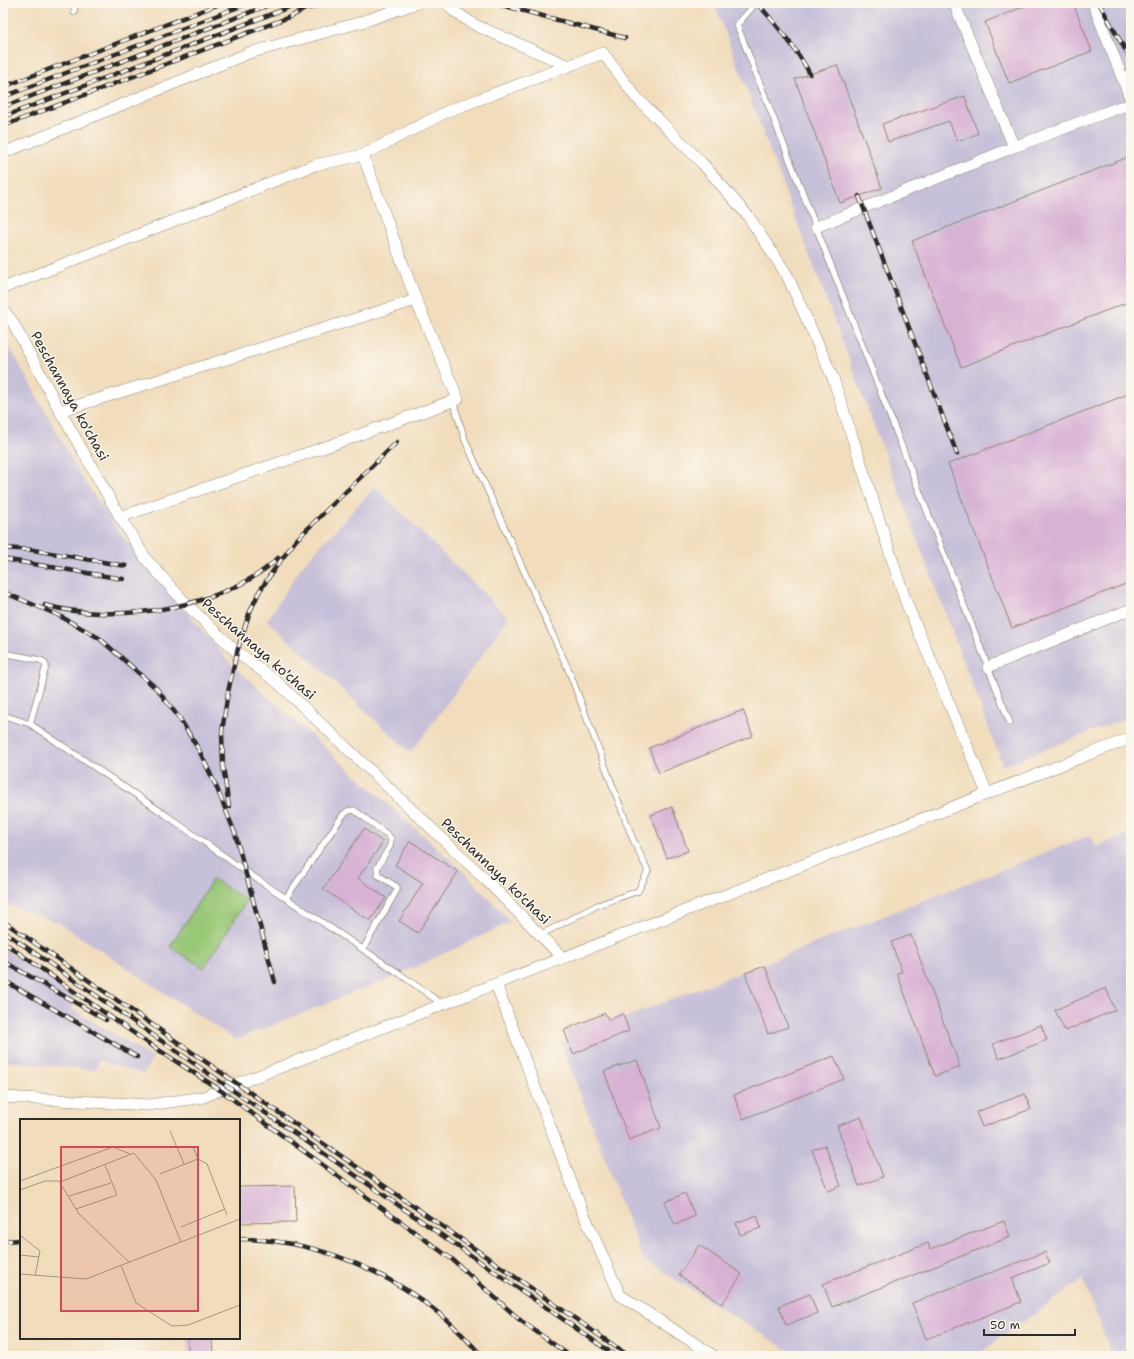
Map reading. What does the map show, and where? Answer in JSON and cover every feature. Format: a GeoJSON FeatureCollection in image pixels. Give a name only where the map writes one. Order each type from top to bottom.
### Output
{"type":"FeatureCollection","features":[{"type":"Feature","properties":{"kind":"street"},"geometry":{"type":"LineString","coordinates":[[3,153],[249,52],[362,22],[417,3]]}},
{"type":"Feature","properties":{"kind":"street"},"geometry":{"type":"LineString","coordinates":[[446,3],[454,11],[475,25],[569,66]]}},
{"type":"Feature","properties":{"kind":"street"},"geometry":{"type":"LineString","coordinates":[[954,3],[1014,147]]}},
{"type":"Feature","properties":{"kind":"street"},"geometry":{"type":"LineString","coordinates":[[1093,3],[1131,100]]}},
{"type":"Feature","properties":{"kind":"street"},"geometry":{"type":"LineString","coordinates":[[3,288],[315,165],[363,155],[448,111],[603,53],[635,96],[702,163],[748,216],[787,275],[833,378],[906,602],[987,794]]}},
{"type":"Feature","properties":{"kind":"street"},"geometry":{"type":"LineString","coordinates":[[816,227],[1014,147],[1120,107],[1131,106]]}},
{"type":"Feature","properties":{"kind":"street"},"geometry":{"type":"LineString","coordinates":[[120,517],[458,399],[416,300],[363,155]]}},
{"type":"Feature","properties":{"kind":"street"},"geometry":{"type":"LineString","coordinates":[[60,411],[416,300]]}},
{"type":"Feature","properties":{"kind":"street","name":"Peschannaya ko'chasi"},"geometry":{"type":"LineString","coordinates":[[3,310],[12,321],[60,411],[120,517],[146,559],[182,600],[237,652],[277,682],[487,881],[563,958]]}},
{"type":"Feature","properties":{"kind":"street"},"geometry":{"type":"LineString","coordinates":[[988,667],[1131,609]]}},
{"type":"Feature","properties":{"kind":"street"},"geometry":{"type":"LineString","coordinates":[[3,1097],[149,1105],[204,1097],[228,1086],[237,1084],[1131,738]]}},
{"type":"Feature","properties":{"kind":"street"},"geometry":{"type":"LineString","coordinates":[[496,984],[581,1208],[620,1295],[714,1356]]}},
{"type":"Feature","properties":{"kind":"lane"},"geometry":{"type":"LineString","coordinates":[[74,12],[75,3]]}},
{"type":"Feature","properties":{"kind":"lane"},"geometry":{"type":"LineString","coordinates":[[756,3],[737,25],[1010,723]]}},
{"type":"Feature","properties":{"kind":"lane"},"geometry":{"type":"LineString","coordinates":[[453,401],[465,440],[569,671],[632,837],[648,871],[638,891],[598,905],[540,935]]}},
{"type":"Feature","properties":{"kind":"lane"},"geometry":{"type":"LineString","coordinates":[[3,653],[40,660],[44,662],[46,666],[30,724]]}},
{"type":"Feature","properties":{"kind":"lane"},"geometry":{"type":"LineString","coordinates":[[3,715],[30,724],[442,1004]]}},
{"type":"Feature","properties":{"kind":"lane"},"geometry":{"type":"LineString","coordinates":[[286,898],[343,814],[354,810],[388,835],[391,839],[390,846],[377,868],[377,872],[378,875],[397,887],[397,890],[363,949]]}},
{"type":"Feature","properties":{"kind":"shaded area"},"geometry":{"type":"Polygon","coordinates":[[[714,3],[1131,3],[1131,716],[1003,766],[714,3]]]}},
{"type":"Feature","properties":{"kind":"shaded area"},"geometry":{"type":"Polygon","coordinates":[[[3,335],[84,481],[120,533],[229,662],[461,869],[511,922],[400,974],[236,1040],[59,923],[9,905],[3,901],[3,335]]]}},
{"type":"Feature","properties":{"kind":"shaded area"},"geometry":{"type":"Polygon","coordinates":[[[375,487],[509,618],[411,753],[267,620],[303,565],[375,487]]]}},
{"type":"Feature","properties":{"kind":"shaded area"},"geometry":{"type":"Polygon","coordinates":[[[1131,833],[1131,1356],[1112,1356],[1083,1279],[976,1356],[797,1356],[643,1259],[561,1043],[1090,835],[1095,847],[1131,833]]]}},
{"type":"Feature","properties":{"kind":"shaded area"},"geometry":{"type":"Polygon","coordinates":[[[3,948],[74,996],[72,1009],[153,1058],[143,1074],[98,1060],[96,1070],[3,1061],[3,948]]]}},
{"type":"Feature","properties":{"kind":"green space"},"geometry":{"type":"Polygon","coordinates":[[[213,879],[247,900],[204,968],[170,947],[213,879]]]}},
{"type":"Feature","properties":{"kind":"building"},"geometry":{"type":"Polygon","coordinates":[[[1033,3],[1073,3],[1092,51],[1009,83],[985,22],[1033,3]]]}},
{"type":"Feature","properties":{"kind":"building"},"geometry":{"type":"Polygon","coordinates":[[[837,65],[882,188],[840,203],[795,79],[837,65]]]}},
{"type":"Feature","properties":{"kind":"building"},"geometry":{"type":"Polygon","coordinates":[[[965,96],[978,134],[957,141],[949,121],[888,142],[882,124],[965,96]]]}},
{"type":"Feature","properties":{"kind":"building"},"geometry":{"type":"Polygon","coordinates":[[[1131,156],[1131,301],[961,367],[912,241],[1131,156]]]}},
{"type":"Feature","properties":{"kind":"building"},"geometry":{"type":"Polygon","coordinates":[[[1131,393],[1131,582],[1012,628],[948,464],[1131,393]]]}},
{"type":"Feature","properties":{"kind":"building"},"geometry":{"type":"Polygon","coordinates":[[[743,710],[753,736],[659,773],[649,748],[743,710]]]}},
{"type":"Feature","properties":{"kind":"building"},"geometry":{"type":"Polygon","coordinates":[[[672,807],[688,851],[667,858],[651,815],[672,807]]]}},
{"type":"Feature","properties":{"kind":"building"},"geometry":{"type":"Polygon","coordinates":[[[364,829],[383,842],[358,878],[386,898],[370,921],[323,889],[364,829]]]}},
{"type":"Feature","properties":{"kind":"building"},"geometry":{"type":"Polygon","coordinates":[[[410,841],[458,872],[418,933],[399,921],[423,883],[395,865],[410,841]]]}},
{"type":"Feature","properties":{"kind":"building"},"geometry":{"type":"Polygon","coordinates":[[[911,935],[960,1067],[935,1076],[897,973],[902,972],[891,942],[911,935]]]}},
{"type":"Feature","properties":{"kind":"building"},"geometry":{"type":"Polygon","coordinates":[[[765,966],[788,1027],[768,1034],[745,973],[765,966]]]}},
{"type":"Feature","properties":{"kind":"building"},"geometry":{"type":"Polygon","coordinates":[[[1106,988],[1115,1010],[1065,1031],[1055,1010],[1106,988]]]}},
{"type":"Feature","properties":{"kind":"building"},"geometry":{"type":"Polygon","coordinates":[[[605,1013],[608,1020],[623,1014],[629,1031],[573,1054],[564,1030],[605,1013]]]}},
{"type":"Feature","properties":{"kind":"building"},"geometry":{"type":"Polygon","coordinates":[[[1041,1025],[1047,1040],[999,1059],[993,1044],[1041,1025]]]}},
{"type":"Feature","properties":{"kind":"building"},"geometry":{"type":"Polygon","coordinates":[[[834,1056],[844,1079],[743,1119],[734,1095],[834,1056]]]}},
{"type":"Feature","properties":{"kind":"building"},"geometry":{"type":"Polygon","coordinates":[[[637,1060],[661,1128],[629,1140],[604,1071],[637,1060]]]}},
{"type":"Feature","properties":{"kind":"building"},"geometry":{"type":"Polygon","coordinates":[[[1025,1094],[1031,1109],[982,1127],[976,1112],[1025,1094]]]}},
{"type":"Feature","properties":{"kind":"building"},"geometry":{"type":"Polygon","coordinates":[[[861,1117],[883,1177],[859,1186],[837,1126],[861,1117]]]}},
{"type":"Feature","properties":{"kind":"building"},"geometry":{"type":"Polygon","coordinates":[[[825,1145],[841,1186],[828,1191],[812,1150],[825,1145]]]}},
{"type":"Feature","properties":{"kind":"building"},"geometry":{"type":"Polygon","coordinates":[[[295,1186],[296,1222],[240,1223],[240,1187],[295,1186]]]}},
{"type":"Feature","properties":{"kind":"building"},"geometry":{"type":"Polygon","coordinates":[[[685,1193],[695,1216],[675,1225],[665,1202],[685,1193]]]}},
{"type":"Feature","properties":{"kind":"building"},"geometry":{"type":"Polygon","coordinates":[[[757,1215],[761,1228],[740,1235],[736,1223],[757,1215]]]}},
{"type":"Feature","properties":{"kind":"building"},"geometry":{"type":"Polygon","coordinates":[[[1004,1221],[1010,1237],[832,1307],[823,1284],[928,1243],[930,1249],[1004,1221]]]}},
{"type":"Feature","properties":{"kind":"building"},"geometry":{"type":"Polygon","coordinates":[[[699,1245],[742,1274],[722,1304],[679,1275],[699,1245]]]}},
{"type":"Feature","properties":{"kind":"building"},"geometry":{"type":"Polygon","coordinates":[[[1045,1252],[1050,1263],[1012,1278],[1021,1302],[926,1339],[912,1303],[1045,1252]]]}},
{"type":"Feature","properties":{"kind":"building"},"geometry":{"type":"Polygon","coordinates":[[[810,1294],[817,1313],[786,1325],[779,1306],[810,1294]]]}},
{"type":"Feature","properties":{"kind":"building"},"geometry":{"type":"Polygon","coordinates":[[[188,1339],[212,1339],[213,1356],[188,1356],[188,1339]]]}},
{"type":"Feature","properties":{"kind":"railway"},"geometry":{"type":"LineString","coordinates":[[3,87],[222,3]]}},
{"type":"Feature","properties":{"kind":"railway"},"geometry":{"type":"LineString","coordinates":[[3,97],[249,3]]}},
{"type":"Feature","properties":{"kind":"railway"},"geometry":{"type":"LineString","coordinates":[[3,107],[274,3]]}},
{"type":"Feature","properties":{"kind":"railway"},"geometry":{"type":"LineString","coordinates":[[3,117],[300,3]]}},
{"type":"Feature","properties":{"kind":"railway"},"geometry":{"type":"LineString","coordinates":[[3,126],[292,16],[316,3]]}},
{"type":"Feature","properties":{"kind":"railway"},"geometry":{"type":"LineString","coordinates":[[311,8],[325,3]]}},
{"type":"Feature","properties":{"kind":"railway"},"geometry":{"type":"LineString","coordinates":[[494,3],[625,38]]}},
{"type":"Feature","properties":{"kind":"railway"},"geometry":{"type":"LineString","coordinates":[[757,3],[786,37],[810,74]]}},
{"type":"Feature","properties":{"kind":"railway"},"geometry":{"type":"LineString","coordinates":[[1099,3],[1131,60]]}},
{"type":"Feature","properties":{"kind":"railway"},"geometry":{"type":"LineString","coordinates":[[859,196],[957,454]]}},
{"type":"Feature","properties":{"kind":"railway"},"geometry":{"type":"LineString","coordinates":[[229,807],[223,766],[222,732],[228,692],[237,652],[249,614],[259,592],[296,540],[397,442]]}},
{"type":"Feature","properties":{"kind":"railway"},"geometry":{"type":"LineString","coordinates":[[3,548],[33,550],[126,566]]}},
{"type":"Feature","properties":{"kind":"railway"},"geometry":{"type":"LineString","coordinates":[[45,605],[73,611],[103,613],[135,612],[168,608],[199,601],[229,590],[256,575],[278,558]]}},
{"type":"Feature","properties":{"kind":"railway"},"geometry":{"type":"LineString","coordinates":[[3,559],[123,579]]}},
{"type":"Feature","properties":{"kind":"railway"},"geometry":{"type":"LineString","coordinates":[[3,592],[58,615],[99,638],[157,689],[180,719],[199,750],[216,786],[235,833],[275,982]]}},
{"type":"Feature","properties":{"kind":"railway"},"geometry":{"type":"LineString","coordinates":[[3,921],[629,1356]]}},
{"type":"Feature","properties":{"kind":"railway"},"geometry":{"type":"LineString","coordinates":[[3,931],[616,1356]]}},
{"type":"Feature","properties":{"kind":"railway"},"geometry":{"type":"LineString","coordinates":[[3,942],[148,1043],[220,1090],[453,1260],[520,1320],[570,1356]]}},
{"type":"Feature","properties":{"kind":"railway"},"geometry":{"type":"LineString","coordinates":[[3,961],[106,1020]]}},
{"type":"Feature","properties":{"kind":"railway"},"geometry":{"type":"LineString","coordinates":[[3,980],[137,1057]]}},
{"type":"Feature","properties":{"kind":"railway"},"geometry":{"type":"LineString","coordinates":[[240,1239],[268,1240],[296,1245],[351,1261],[377,1273],[426,1303],[448,1321],[482,1356]]}},
{"type":"Feature","properties":{"kind":"railway"},"geometry":{"type":"LineString","coordinates":[[3,1241],[20,1240]]}}]}
